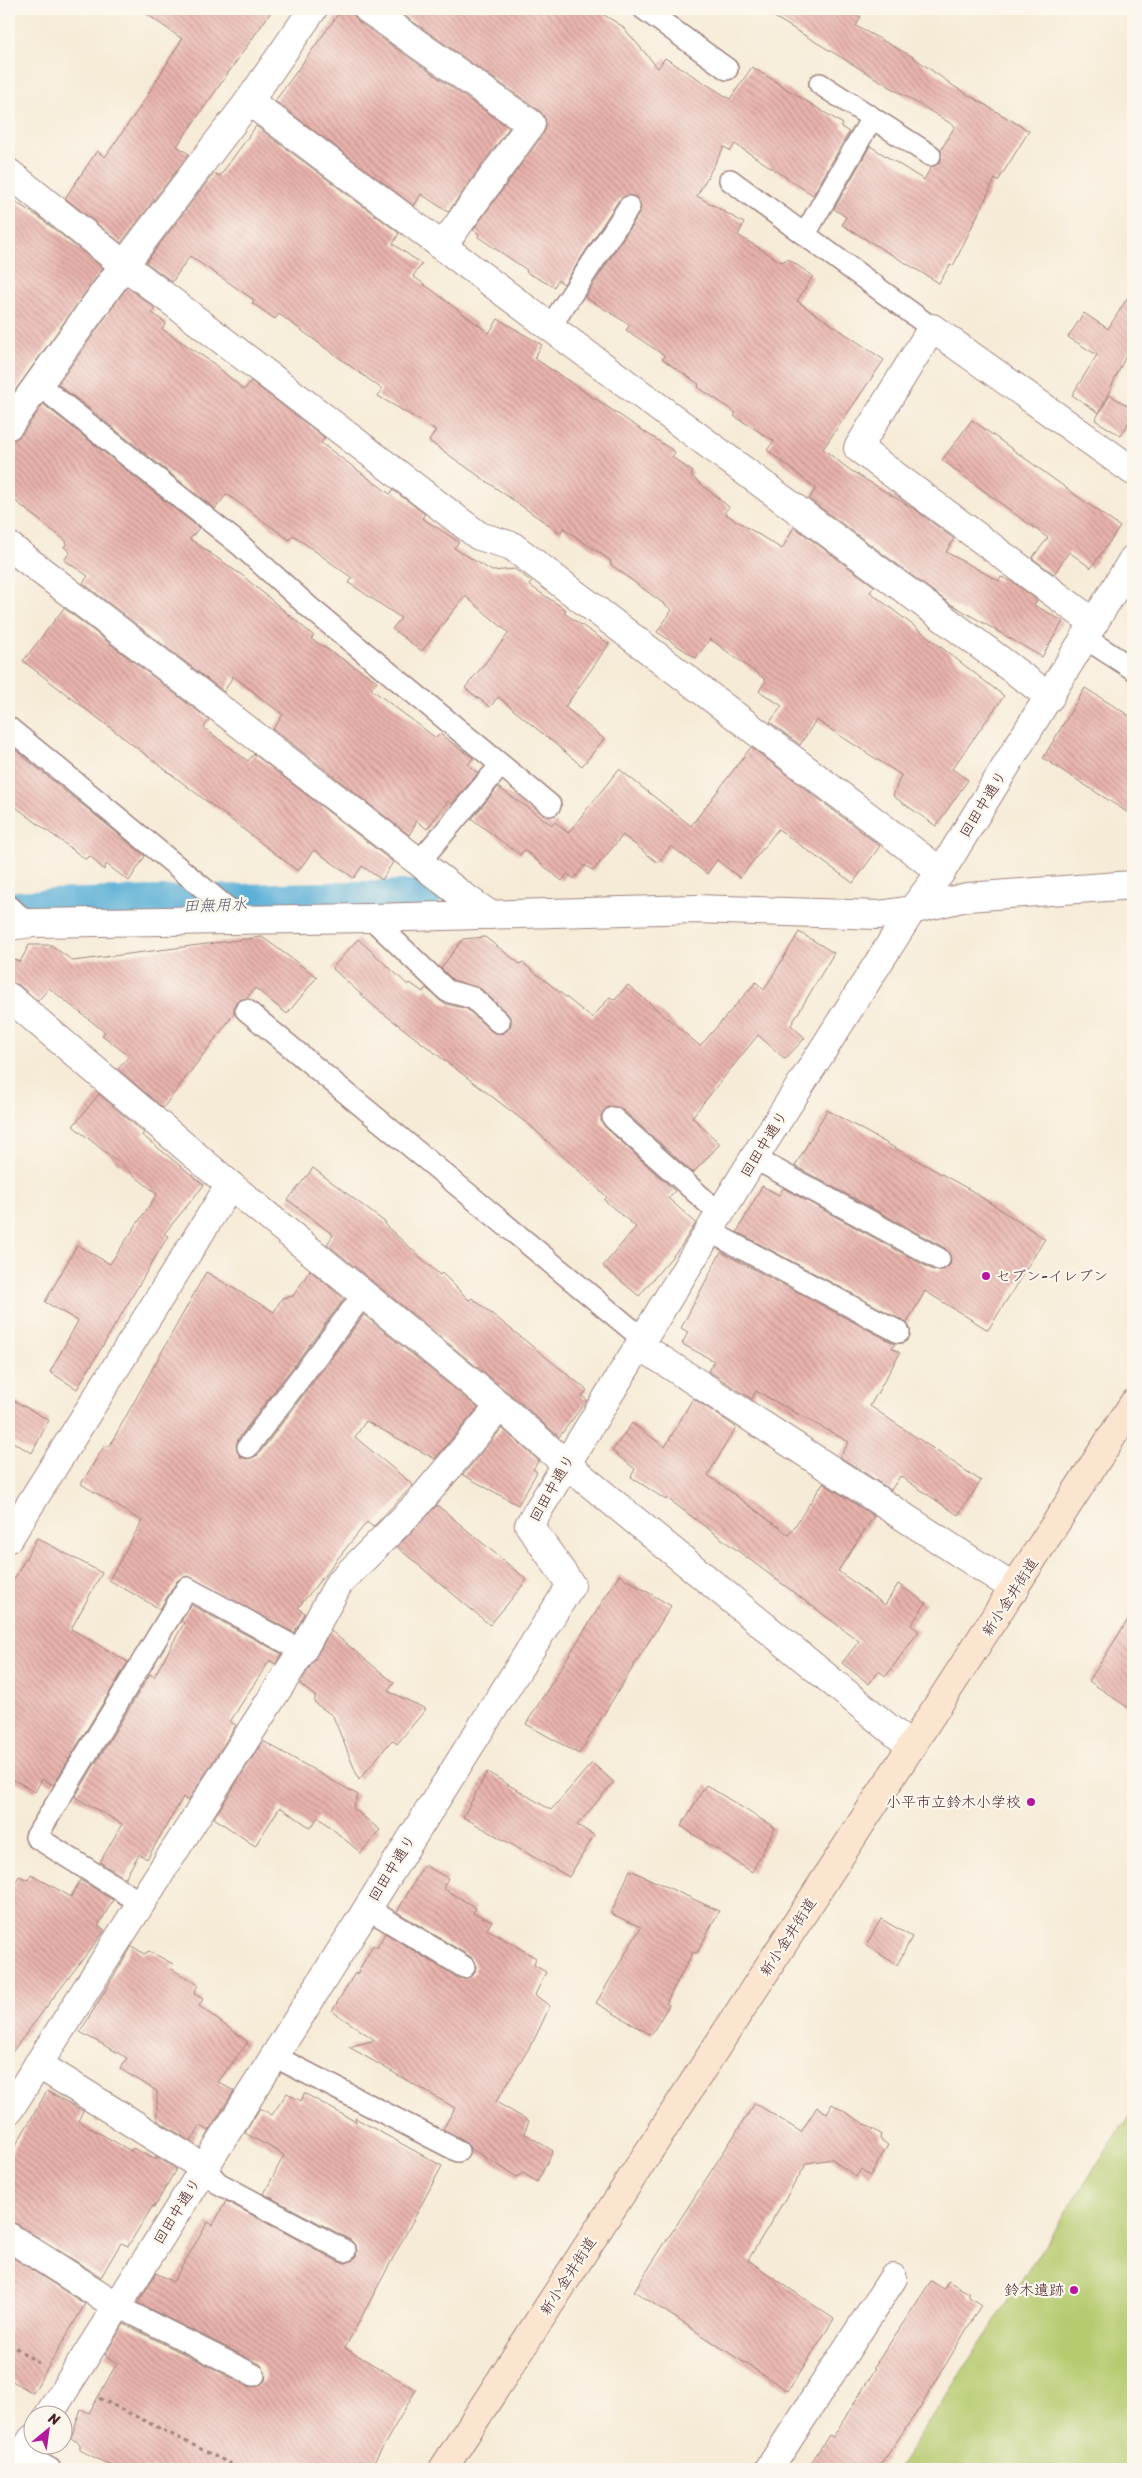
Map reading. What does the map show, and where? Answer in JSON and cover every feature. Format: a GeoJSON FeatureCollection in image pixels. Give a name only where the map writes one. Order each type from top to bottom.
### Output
{"type":"FeatureCollection","features":[{"type":"Feature","properties":{"kind":"main road","name":"新小金井街道"},"geometry":{"type":"LineString","coordinates":[[443,2469],[1015,1589],[1133,1404]]}},
{"type":"Feature","properties":{"kind":"street"},"geometry":{"type":"LineString","coordinates":[[9,425],[124,265],[249,101],[313,9]]}},
{"type":"Feature","properties":{"kind":"street"},"geometry":{"type":"LineString","coordinates":[[368,9],[531,124],[442,247]]}},
{"type":"Feature","properties":{"kind":"street"},"geometry":{"type":"LineString","coordinates":[[249,101],[442,247],[1050,697]]}},
{"type":"Feature","properties":{"kind":"street"},"geometry":{"type":"LineString","coordinates":[[9,173],[124,265],[479,536],[512,546],[941,872]]}},
{"type":"Feature","properties":{"kind":"street"},"geometry":{"type":"LineString","coordinates":[[1089,630],[858,448],[932,328],[1133,470]]}},
{"type":"Feature","properties":{"kind":"street"},"geometry":{"type":"LineString","coordinates":[[9,546],[490,915]]}},
{"type":"Feature","properties":{"kind":"street","name":"回田中通り"},"geometry":{"type":"LineString","coordinates":[[54,2406],[570,1585],[529,1524],[754,1158],[912,910],[941,872],[1133,559]]}},
{"type":"Feature","properties":{"kind":"street"},"geometry":{"type":"LineString","coordinates":[[16,917],[371,918],[696,909],[879,915],[912,910],[967,897],[1133,885]]}},
{"type":"Feature","properties":{"kind":"street"},"geometry":{"type":"LineString","coordinates":[[9,997],[230,1185],[500,1406],[566,1464],[912,1747]]}},
{"type":"Feature","properties":{"kind":"street"},"geometry":{"type":"LineString","coordinates":[[9,1538],[230,1185]]}},
{"type":"Feature","properties":{"kind":"street"},"geometry":{"type":"LineString","coordinates":[[641,1342],[1015,1589]]}},
{"type":"Feature","properties":{"kind":"street"},"geometry":{"type":"LineString","coordinates":[[9,2110],[302,1651],[339,1583],[416,1506],[500,1406]]}},
{"type":"Feature","properties":{"kind":"street"},"geometry":{"type":"LineString","coordinates":[[38,2064],[204,2168]]}},
{"type":"Feature","properties":{"kind":"street"},"geometry":{"type":"LineString","coordinates":[[9,2237],[117,2306]]}},
{"type":"Feature","properties":{"kind":"street"},"geometry":{"type":"LineString","coordinates":[[770,2469],[893,2278]]}},
{"type":"Feature","properties":{"kind":"lane"},"geometry":{"type":"LineString","coordinates":[[644,9],[727,69]]}},
{"type":"Feature","properties":{"kind":"lane"},"geometry":{"type":"LineString","coordinates":[[820,84],[930,155]]}},
{"type":"Feature","properties":{"kind":"lane"},"geometry":{"type":"LineString","coordinates":[[805,234],[872,118]]}},
{"type":"Feature","properties":{"kind":"lane"},"geometry":{"type":"LineString","coordinates":[[730,180],[932,328]]}},
{"type":"Feature","properties":{"kind":"lane"},"geometry":{"type":"LineString","coordinates":[[550,327],[629,207]]}},
{"type":"Feature","properties":{"kind":"lane"},"geometry":{"type":"LineString","coordinates":[[38,385],[239,544],[309,607],[500,766],[550,805]]}},
{"type":"Feature","properties":{"kind":"lane"},"geometry":{"type":"LineString","coordinates":[[1089,630],[1133,669]]}},
{"type":"Feature","properties":{"kind":"lane"},"geometry":{"type":"LineString","coordinates":[[9,728],[241,919]]}},
{"type":"Feature","properties":{"kind":"lane"},"geometry":{"type":"LineString","coordinates":[[420,861],[500,766]]}},
{"type":"Feature","properties":{"kind":"lane"},"geometry":{"type":"LineString","coordinates":[[371,918],[447,991],[474,998],[499,1022]]}},
{"type":"Feature","properties":{"kind":"lane"},"geometry":{"type":"LineString","coordinates":[[246,1010],[641,1342]]}},
{"type":"Feature","properties":{"kind":"lane"},"geometry":{"type":"LineString","coordinates":[[613,1118],[715,1222],[899,1332]]}},
{"type":"Feature","properties":{"kind":"lane"},"geometry":{"type":"LineString","coordinates":[[754,1158],[939,1259]]}},
{"type":"Feature","properties":{"kind":"lane"},"geometry":{"type":"LineString","coordinates":[[248,1447],[363,1295]]}},
{"type":"Feature","properties":{"kind":"lane"},"geometry":{"type":"LineString","coordinates":[[141,1903],[36,1837],[187,1588],[302,1651]]}},
{"type":"Feature","properties":{"kind":"lane"},"geometry":{"type":"LineString","coordinates":[[367,1908],[464,1967]]}},
{"type":"Feature","properties":{"kind":"lane"},"geometry":{"type":"LineString","coordinates":[[274,2056],[458,2151]]}},
{"type":"Feature","properties":{"kind":"lane"},"geometry":{"type":"LineString","coordinates":[[204,2168],[218,2183],[345,2251]]}},
{"type":"Feature","properties":{"kind":"lane"},"geometry":{"type":"LineString","coordinates":[[117,2306],[254,2375]]}},
{"type":"Feature","properties":{"kind":"lane"},"geometry":{"type":"LineString","coordinates":[[27,2456],[50,2469]]}},
{"type":"Feature","properties":{"kind":"path"},"geometry":{"type":"LineString","coordinates":[[9,2344],[68,2383],[241,2469]]}},
{"type":"Feature","properties":{"kind":"green space","name":"鈴木遺跡"},"geometry":{"type":"Polygon","coordinates":[[[1132,2111],[1133,2469],[898,2469],[1132,2111]]]}},
{"type":"Feature","properties":{"kind":"building"},"geometry":{"type":"Polygon","coordinates":[[[140,9],[273,9],[177,146],[189,154],[121,243],[65,198],[97,151],[105,157],[140,107],[182,39],[140,9]]]}},
{"type":"Feature","properties":{"kind":"building"},"geometry":{"type":"Polygon","coordinates":[[[342,9],[353,9],[354,16],[359,22],[509,128],[448,212],[421,194],[414,206],[275,101],[342,9]]]}},
{"type":"Feature","properties":{"kind":"building"},"geometry":{"type":"Polygon","coordinates":[[[395,9],[594,9],[622,26],[658,68],[665,58],[730,99],[752,67],[843,124],[841,127],[849,132],[813,195],[735,144],[731,151],[724,147],[697,196],[744,223],[738,235],[781,262],[788,259],[813,276],[797,301],[884,360],[823,449],[850,470],[917,511],[954,539],[946,552],[999,581],[1001,577],[1013,582],[1037,600],[1034,605],[1063,621],[1042,657],[949,603],[809,499],[816,488],[767,450],[774,441],[734,416],[736,413],[698,387],[699,384],[662,359],[665,356],[626,330],[630,325],[585,297],[639,214],[641,207],[636,197],[629,195],[619,200],[564,284],[558,280],[554,287],[526,272],[527,270],[478,237],[479,234],[473,230],[544,133],[546,126],[545,118],[540,111],[395,9]]]}},
{"type":"Feature","properties":{"kind":"building"},"geometry":{"type":"Polygon","coordinates":[[[761,9],[845,9],[861,17],[856,26],[913,57],[955,87],[1029,131],[998,181],[995,179],[953,266],[950,265],[939,283],[842,225],[846,217],[834,209],[870,146],[924,180],[931,167],[941,161],[941,150],[955,126],[761,9]]]}},
{"type":"Feature","properties":{"kind":"building"},"geometry":{"type":"Polygon","coordinates":[[[256,126],[399,233],[393,244],[422,264],[413,276],[489,333],[498,319],[542,345],[534,358],[675,452],[672,457],[693,472],[691,476],[729,507],[724,513],[782,549],[794,527],[874,586],[870,592],[1004,696],[952,769],[968,780],[936,826],[893,796],[901,775],[816,720],[800,745],[770,722],[782,706],[759,691],[766,680],[710,639],[696,658],[657,632],[672,610],[610,564],[611,561],[563,528],[560,533],[429,441],[436,430],[378,396],[382,389],[279,314],[275,319],[252,303],[254,300],[190,256],[172,282],[146,262],[214,173],[220,176],[256,126]]]}},
{"type":"Feature","properties":{"kind":"building"},"geometry":{"type":"Polygon","coordinates":[[[9,198],[39,217],[103,268],[9,399],[9,198]]]}},
{"type":"Feature","properties":{"kind":"building"},"geometry":{"type":"Polygon","coordinates":[[[127,287],[155,308],[152,313],[166,323],[162,329],[213,363],[244,390],[251,381],[325,438],[321,443],[390,494],[393,490],[425,514],[422,518],[459,542],[454,548],[492,571],[515,569],[532,582],[529,585],[566,610],[564,613],[609,644],[565,707],[604,739],[582,766],[498,697],[490,707],[465,688],[509,633],[465,596],[422,651],[392,629],[401,618],[349,583],[352,578],[293,535],[289,540],[227,494],[215,509],[58,384],[127,287]]]}},
{"type":"Feature","properties":{"kind":"building"},"geometry":{"type":"Polygon","coordinates":[[[1133,289],[1133,341],[1099,413],[1072,395],[1097,355],[1068,337],[1084,313],[1108,329],[1133,289]]]}},
{"type":"Feature","properties":{"kind":"building"},"geometry":{"type":"Polygon","coordinates":[[[1110,395],[1133,409],[1133,415],[1121,436],[1095,420],[1110,395]]]}},
{"type":"Feature","properties":{"kind":"building"},"geometry":{"type":"Polygon","coordinates":[[[43,404],[199,528],[190,539],[243,576],[314,636],[311,639],[377,681],[371,689],[436,738],[440,734],[473,758],[468,765],[478,773],[452,804],[448,801],[427,829],[417,821],[409,835],[273,729],[283,715],[233,676],[224,692],[83,583],[88,576],[64,560],[70,552],[64,547],[67,542],[9,496],[9,440],[16,439],[22,434],[43,404]]]}},
{"type":"Feature","properties":{"kind":"building"},"geometry":{"type":"Polygon","coordinates":[[[972,420],[1120,527],[1091,568],[1069,552],[1054,574],[1032,558],[1048,538],[942,460],[972,420]]]}},
{"type":"Feature","properties":{"kind":"building"},"geometry":{"type":"Polygon","coordinates":[[[64,608],[209,720],[204,728],[248,761],[254,754],[393,862],[382,880],[362,866],[354,878],[314,850],[298,871],[23,661],[64,608]]]}},
{"type":"Feature","properties":{"kind":"building"},"geometry":{"type":"Polygon","coordinates":[[[1085,688],[1133,718],[1133,816],[1043,758],[1085,688]]]}},
{"type":"Feature","properties":{"kind":"building"},"geometry":{"type":"Polygon","coordinates":[[[9,745],[145,856],[129,881],[106,864],[104,870],[90,856],[85,859],[9,802],[9,745]]]}},
{"type":"Feature","properties":{"kind":"building"},"geometry":{"type":"Polygon","coordinates":[[[751,747],[880,846],[853,883],[778,829],[740,878],[717,860],[707,874],[671,846],[658,863],[623,835],[593,871],[585,865],[574,879],[567,874],[562,881],[524,850],[520,855],[472,819],[498,787],[552,825],[555,822],[568,833],[619,769],[691,826],[751,747]]]}},
{"type":"Feature","properties":{"kind":"building"},"geometry":{"type":"Polygon","coordinates":[[[799,932],[834,953],[791,1025],[805,1038],[785,1059],[758,1035],[692,1117],[720,1144],[693,1173],[621,1108],[609,1106],[601,1115],[601,1121],[605,1127],[675,1191],[668,1198],[696,1223],[681,1246],[639,1296],[603,1266],[636,1227],[604,1200],[607,1197],[533,1128],[375,1007],[332,968],[358,939],[408,985],[410,983],[423,992],[426,988],[443,1003],[467,1009],[491,1031],[502,1034],[511,1025],[511,1019],[507,1013],[481,989],[453,980],[441,968],[463,939],[485,937],[520,964],[522,962],[592,1018],[610,997],[615,1000],[628,985],[700,1046],[756,982],[764,990],[799,932]]]}},
{"type":"Feature","properties":{"kind":"building"},"geometry":{"type":"Polygon","coordinates":[[[262,937],[317,977],[287,1014],[255,988],[247,998],[237,1002],[234,1007],[234,1014],[163,1108],[118,1069],[129,1056],[102,1035],[105,1032],[49,988],[38,1001],[19,985],[9,982],[9,957],[20,962],[29,945],[51,945],[73,961],[262,937]]]}},
{"type":"Feature","properties":{"kind":"building"},"geometry":{"type":"Polygon","coordinates":[[[99,1094],[144,1133],[142,1135],[204,1185],[164,1234],[168,1236],[77,1389],[50,1372],[78,1321],[45,1302],[77,1245],[110,1264],[157,1194],[73,1126],[99,1094]]]}},
{"type":"Feature","properties":{"kind":"building"},"geometry":{"type":"Polygon","coordinates":[[[827,1110],[972,1191],[1045,1239],[988,1330],[925,1291],[907,1323],[737,1232],[762,1186],[779,1195],[783,1188],[933,1270],[940,1271],[950,1265],[951,1258],[945,1248],[795,1166],[827,1110]]]}},
{"type":"Feature","properties":{"kind":"building"},"geometry":{"type":"Polygon","coordinates":[[[313,1168],[386,1223],[385,1225],[440,1275],[442,1273],[469,1300],[472,1298],[587,1390],[582,1396],[587,1400],[559,1437],[510,1394],[327,1244],[333,1235],[288,1200],[313,1168]]]}},
{"type":"Feature","properties":{"kind":"building"},"geometry":{"type":"Polygon","coordinates":[[[721,1252],[895,1344],[892,1348],[900,1353],[870,1406],[981,1481],[958,1515],[900,1476],[891,1490],[840,1457],[849,1442],[756,1391],[752,1399],[708,1371],[714,1361],[682,1344],[688,1332],[681,1328],[721,1252]]]}},
{"type":"Feature","properties":{"kind":"building"},"geometry":{"type":"Polygon","coordinates":[[[310,1270],[344,1299],[238,1439],[236,1446],[240,1457],[247,1459],[258,1455],[364,1315],[478,1408],[435,1459],[366,1421],[355,1437],[413,1485],[373,1527],[367,1522],[298,1608],[305,1613],[294,1633],[187,1576],[177,1581],[160,1609],[109,1580],[142,1521],[81,1484],[105,1445],[109,1447],[206,1272],[274,1312],[282,1298],[293,1296],[310,1270]]]}},
{"type":"Feature","properties":{"kind":"building"},"geometry":{"type":"Polygon","coordinates":[[[9,1398],[49,1420],[32,1453],[9,1440],[9,1398]]]}},
{"type":"Feature","properties":{"kind":"building"},"geometry":{"type":"Polygon","coordinates":[[[693,1398],[736,1427],[708,1475],[789,1535],[823,1483],[874,1516],[838,1571],[885,1605],[898,1584],[926,1603],[911,1625],[919,1631],[886,1676],[878,1671],[869,1684],[842,1663],[859,1641],[667,1498],[666,1500],[631,1477],[635,1469],[612,1451],[632,1423],[665,1447],[693,1398]]]}},
{"type":"Feature","properties":{"kind":"building"},"geometry":{"type":"Polygon","coordinates":[[[502,1428],[539,1461],[533,1469],[537,1472],[518,1505],[463,1475],[502,1428]]]}},
{"type":"Feature","properties":{"kind":"building"},"geometry":{"type":"Polygon","coordinates":[[[437,1505],[527,1580],[490,1625],[397,1547],[437,1505]]]}},
{"type":"Feature","properties":{"kind":"building"},"geometry":{"type":"Polygon","coordinates":[[[37,1538],[102,1573],[71,1629],[128,1662],[53,1785],[42,1779],[35,1792],[9,1777],[9,1588],[37,1538]]]}},
{"type":"Feature","properties":{"kind":"building"},"geometry":{"type":"Polygon","coordinates":[[[619,1575],[671,1606],[579,1754],[526,1724],[619,1575]]]}},
{"type":"Feature","properties":{"kind":"building"},"geometry":{"type":"Polygon","coordinates":[[[191,1605],[282,1654],[275,1664],[270,1660],[247,1695],[230,1722],[236,1725],[188,1801],[183,1797],[147,1859],[139,1854],[125,1878],[100,1862],[122,1824],[75,1797],[150,1674],[154,1677],[184,1623],[181,1621],[191,1605]]]}},
{"type":"Feature","properties":{"kind":"building"},"geometry":{"type":"Polygon","coordinates":[[[1133,1612],[1133,1711],[1089,1681],[1133,1612]]]}},
{"type":"Feature","properties":{"kind":"building"},"geometry":{"type":"Polygon","coordinates":[[[331,1631],[394,1683],[388,1691],[426,1709],[397,1744],[392,1740],[359,1780],[333,1716],[315,1703],[315,1696],[300,1684],[331,1631]]]}},
{"type":"Feature","properties":{"kind":"building"},"geometry":{"type":"Polygon","coordinates":[[[263,1741],[358,1795],[353,1808],[380,1830],[361,1853],[318,1817],[311,1828],[280,1807],[255,1846],[214,1818],[263,1741]]]}},
{"type":"Feature","properties":{"kind":"building"},"geometry":{"type":"Polygon","coordinates":[[[592,1763],[614,1782],[577,1825],[594,1835],[569,1877],[463,1817],[487,1772],[551,1810],[592,1763]]]}},
{"type":"Feature","properties":{"kind":"building"},"geometry":{"type":"Polygon","coordinates":[[[706,1785],[775,1828],[752,1872],[681,1826],[706,1785]]]}},
{"type":"Feature","properties":{"kind":"building"},"geometry":{"type":"Polygon","coordinates":[[[424,1865],[448,1878],[443,1888],[476,1908],[473,1913],[492,1921],[487,1929],[536,1958],[534,1965],[546,1972],[535,1995],[550,2006],[534,2040],[496,2102],[529,2121],[524,2133],[553,2151],[537,2182],[523,2173],[517,2177],[470,2148],[464,2140],[443,2129],[455,2108],[349,2047],[375,2040],[332,2011],[355,1973],[357,1974],[373,1945],[377,1948],[385,1933],[458,1978],[464,1979],[474,1974],[476,1967],[471,1957],[397,1912],[424,1865]]]}},
{"type":"Feature","properties":{"kind":"building"},"geometry":{"type":"Polygon","coordinates":[[[630,1870],[719,1911],[697,1953],[693,1952],[666,2003],[669,2005],[651,2035],[596,2003],[641,1927],[611,1914],[630,1870]]]}},
{"type":"Feature","properties":{"kind":"building"},"geometry":{"type":"Polygon","coordinates":[[[31,1874],[71,1897],[80,1880],[113,1900],[98,1926],[105,1930],[9,2056],[9,1895],[19,1876],[28,1880],[31,1874]]]}},
{"type":"Feature","properties":{"kind":"building"},"geometry":{"type":"Polygon","coordinates":[[[881,1919],[912,1937],[897,1965],[866,1945],[881,1919]]]}},
{"type":"Feature","properties":{"kind":"building"},"geometry":{"type":"Polygon","coordinates":[[[132,1946],[144,1954],[149,1951],[173,1964],[170,1968],[198,1985],[194,1994],[203,1999],[199,2006],[248,2042],[218,2082],[234,2091],[209,2131],[200,2126],[191,2142],[157,2120],[157,2091],[120,2069],[127,2058],[80,2032],[132,1946]]]}},
{"type":"Feature","properties":{"kind":"building"},"geometry":{"type":"Polygon","coordinates":[[[47,2091],[83,2111],[78,2121],[131,2151],[133,2148],[156,2160],[156,2156],[176,2169],[154,2208],[154,2204],[128,2246],[121,2243],[101,2277],[17,2224],[9,2222],[9,2157],[47,2091]]]}},
{"type":"Feature","properties":{"kind":"building"},"geometry":{"type":"Polygon","coordinates":[[[287,2093],[301,2101],[304,2093],[356,2122],[355,2118],[442,2166],[345,2348],[416,2390],[370,2469],[117,2469],[80,2450],[80,2444],[72,2439],[72,2435],[81,2409],[89,2413],[117,2363],[105,2355],[124,2324],[248,2386],[255,2387],[265,2381],[266,2374],[260,2364],[138,2303],[156,2273],[173,2282],[208,2222],[213,2225],[226,2201],[339,2262],[346,2263],[356,2257],[357,2250],[351,2240],[264,2194],[284,2155],[245,2133],[260,2108],[272,2115],[287,2093]]]}},
{"type":"Feature","properties":{"kind":"building"},"geometry":{"type":"Polygon","coordinates":[[[755,2103],[801,2132],[817,2107],[827,2113],[832,2104],[881,2134],[880,2139],[888,2145],[870,2176],[861,2169],[856,2177],[832,2159],[807,2163],[748,2260],[834,2319],[788,2391],[634,2291],[755,2103]]]}},
{"type":"Feature","properties":{"kind":"building"},"geometry":{"type":"Polygon","coordinates":[[[9,2255],[85,2304],[33,2393],[9,2379],[9,2255]]]}},
{"type":"Feature","properties":{"kind":"building"},"geometry":{"type":"Polygon","coordinates":[[[931,2281],[944,2289],[948,2281],[969,2293],[969,2297],[981,2305],[923,2403],[880,2466],[885,2469],[807,2469],[829,2435],[833,2437],[876,2368],[874,2367],[931,2281]]]}},
{"type":"Feature","properties":{"kind":"waterway","name":"田無用水"},"geometry":{"type":"LineString","coordinates":[[9,911],[421,899]]}},
{"type":"Feature","properties":{"kind":"place","name":"セブン-イレブン"},"geometry":{"type":"Point","coordinates":[986,1276]}},
{"type":"Feature","properties":{"kind":"place","name":"小平市立鈴木小学校"},"geometry":{"type":"Point","coordinates":[1031,1802]}},
{"type":"Feature","properties":{"kind":"place","name":"鈴木遺跡"},"geometry":{"type":"Point","coordinates":[1074,2290]}}]}
